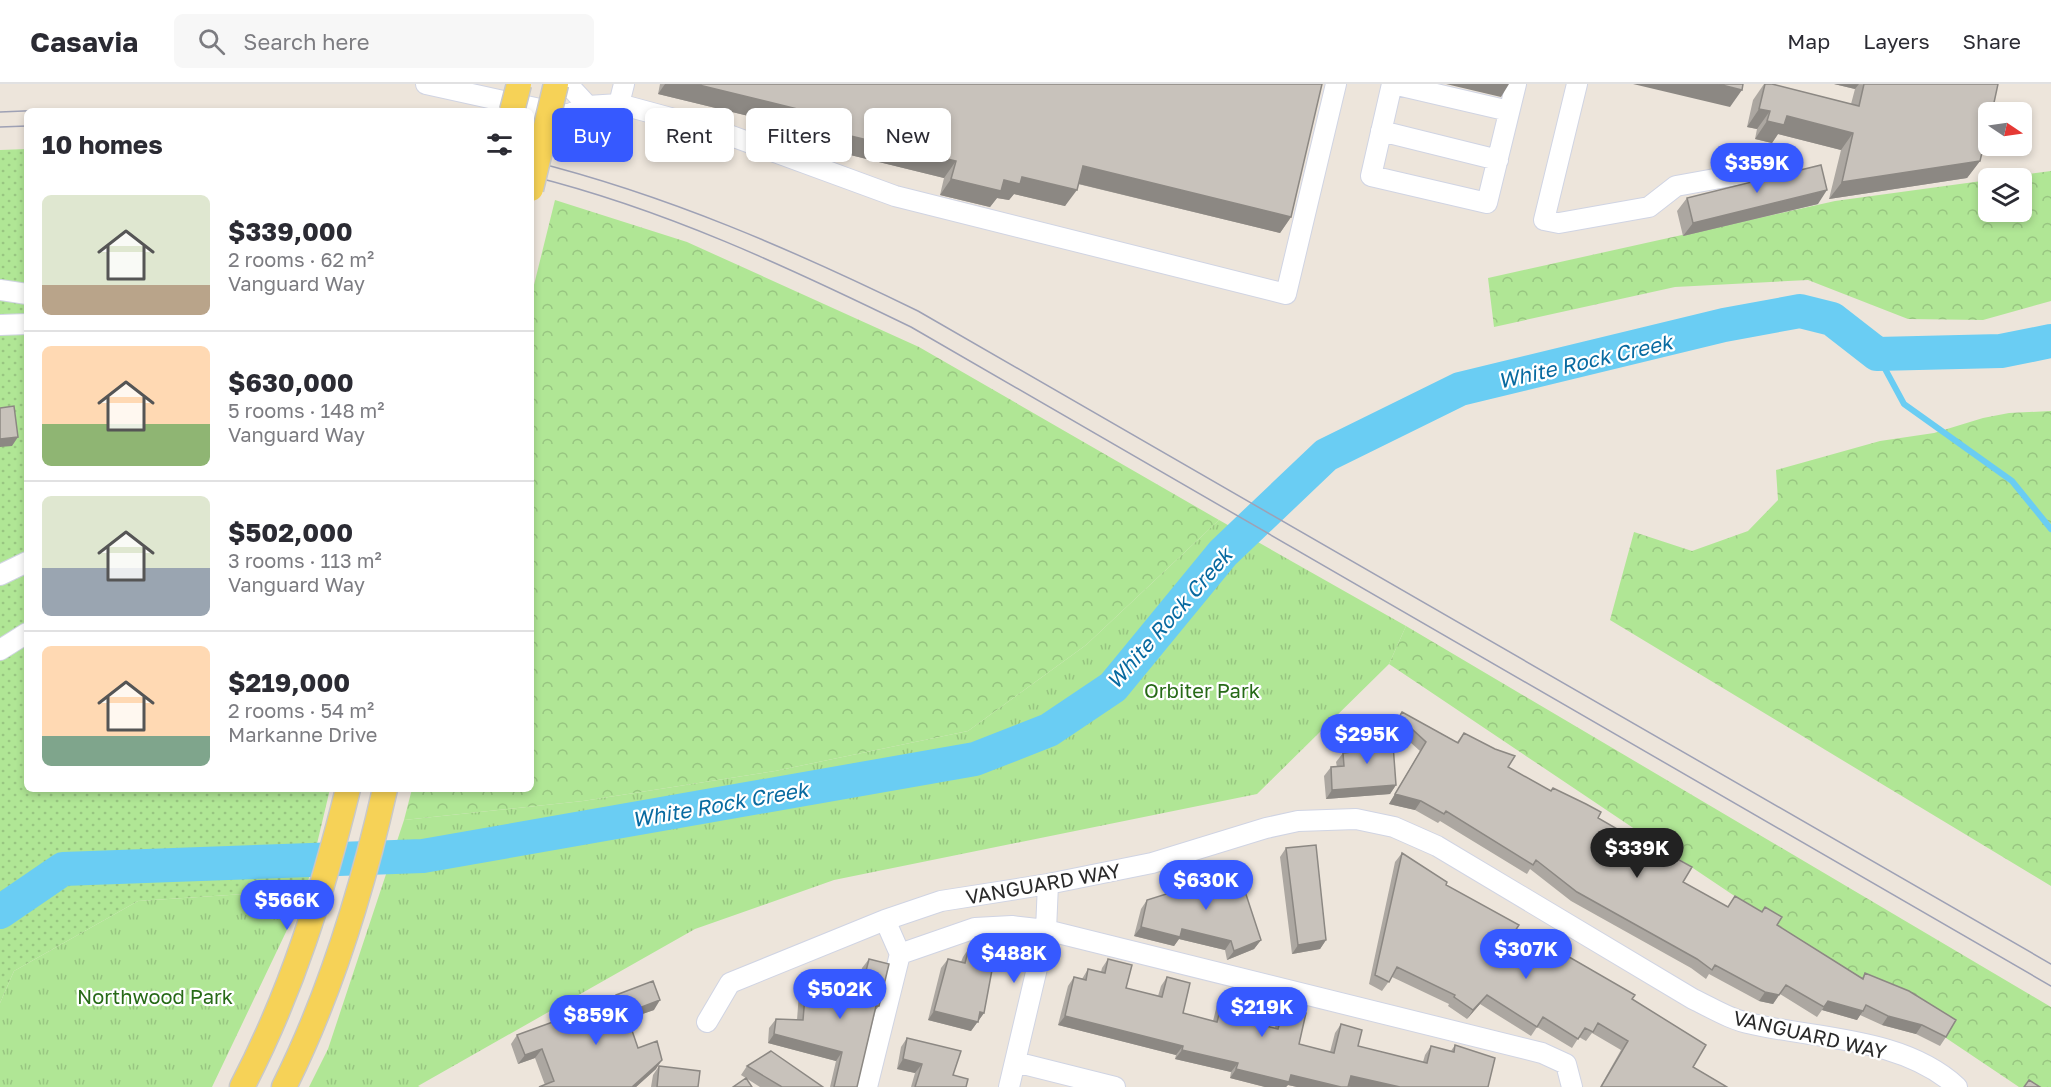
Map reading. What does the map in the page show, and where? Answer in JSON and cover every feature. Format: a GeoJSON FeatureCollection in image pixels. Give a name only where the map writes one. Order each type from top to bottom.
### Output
{"type":"FeatureCollection","features":[{"type":"Feature","properties":{"kind":"main road"},"geometry":{"type":"LineString","coordinates":[[502,99],[519,84]]}},
{"type":"Feature","properties":{"kind":"main road"},"geometry":{"type":"LineString","coordinates":[[534,176],[555,84]]}},
{"type":"Feature","properties":{"kind":"main road"},"geometry":{"type":"LineString","coordinates":[[244,1084],[288,989],[309,932],[347,792]]}},
{"type":"Feature","properties":{"kind":"main road"},"geometry":{"type":"LineString","coordinates":[[284,1087],[300,1055],[347,931],[370,856],[385,792]]}},
{"type":"Feature","properties":{"kind":"street"},"geometry":{"type":"LineString","coordinates":[[426,84],[567,115],[588,106],[619,104],[715,130],[895,196],[1286,294],[1336,84]]}},
{"type":"Feature","properties":{"kind":"street"},"geometry":{"type":"LineString","coordinates":[[555,84],[572,88],[588,106]]}},
{"type":"Feature","properties":{"kind":"street"},"geometry":{"type":"LineString","coordinates":[[619,104],[624,84]]}},
{"type":"Feature","properties":{"kind":"street"},"geometry":{"type":"LineString","coordinates":[[1509,111],[1392,84],[1371,176],[1487,202],[1516,84]]}},
{"type":"Feature","properties":{"kind":"street"},"geometry":{"type":"LineString","coordinates":[[1577,84],[1544,220],[1559,223],[1648,207],[1676,186],[1781,167]]}},
{"type":"Feature","properties":{"kind":"street"},"geometry":{"type":"LineString","coordinates":[[1382,131],[1498,160]]}},
{"type":"Feature","properties":{"kind":"street"},"geometry":{"type":"LineString","coordinates":[[0,290],[24,294]]}},
{"type":"Feature","properties":{"kind":"street"},"geometry":{"type":"LineString","coordinates":[[0,325],[24,324]]}},
{"type":"Feature","properties":{"kind":"street"},"geometry":{"type":"LineString","coordinates":[[0,575],[24,563]]}},
{"type":"Feature","properties":{"kind":"street"},"geometry":{"type":"LineString","coordinates":[[0,650],[24,635]]}},
{"type":"Feature","properties":{"kind":"street","name":"VANGUARD WAY"},"geometry":{"type":"LineString","coordinates":[[707,1022],[730,983],[885,920],[941,901],[1048,884],[1152,863],[1266,828],[1298,821],[1356,819],[1394,827],[1437,846],[1693,999],[1725,1015],[1750,1024],[1889,1050],[1925,1064],[1957,1087]]}},
{"type":"Feature","properties":{"kind":"street"},"geometry":{"type":"LineString","coordinates":[[1009,1087],[1047,930],[1048,884]]}},
{"type":"Feature","properties":{"kind":"street"},"geometry":{"type":"LineString","coordinates":[[867,1087],[900,954],[885,920]]}},
{"type":"Feature","properties":{"kind":"street"},"geometry":{"type":"LineString","coordinates":[[900,954],[975,928],[1012,926],[1047,930],[1542,1053],[1566,1064],[1572,1087]]}},
{"type":"Feature","properties":{"kind":"street"},"geometry":{"type":"LineString","coordinates":[[1015,1062],[1115,1087]]}},
{"type":"Feature","properties":{"kind":"green space"},"geometry":{"type":"Polygon","coordinates":[[[24,149],[24,792],[329,792],[306,890],[138,901],[14,971],[0,1003],[0,150],[24,149]]]}},
{"type":"Feature","properties":{"kind":"green space"},"geometry":{"type":"Polygon","coordinates":[[[2051,171],[2051,301],[1983,320],[1908,319],[1808,280],[1675,287],[1494,327],[1488,278],[1835,201],[1978,182],[1978,222],[2032,222],[2032,173],[2051,171]]]}},
{"type":"Feature","properties":{"kind":"green space"},"geometry":{"type":"Polygon","coordinates":[[[555,200],[687,242],[919,347],[1219,520],[1086,645],[968,731],[775,771],[583,801],[404,820],[411,792],[534,792],[534,285],[555,200]]]}},
{"type":"Feature","properties":{"kind":"green space"},"geometry":{"type":"Polygon","coordinates":[[[2051,411],[2051,886],[1610,620],[1634,532],[1692,551],[1748,531],[1778,500],[1776,470],[1880,441],[1934,433],[1983,418],[2009,413],[2051,411]]]}},
{"type":"Feature","properties":{"kind":"green space","name":"Orbiter Park"},"geometry":{"type":"Polygon","coordinates":[[[1219,520],[1406,626],[1389,664],[1257,794],[834,880],[695,929],[418,1086],[420,1087],[309,1087],[328,1049],[404,820],[583,801],[775,771],[968,731],[1086,645],[1219,520]]]}},
{"type":"Feature","properties":{"kind":"green space"},"geometry":{"type":"Polygon","coordinates":[[[1406,626],[2051,1007],[2051,1087],[2019,1087],[1389,664],[1406,626]]]}},
{"type":"Feature","properties":{"kind":"green space","name":"Northwood Park"},"geometry":{"type":"Polygon","coordinates":[[[306,890],[212,1087],[0,1087],[0,1003],[14,971],[138,901],[306,890]]]}},
{"type":"Feature","properties":{"kind":"building"},"geometry":{"type":"Polygon","coordinates":[[[695,84],[1322,84],[1291,217],[1083,166],[1077,190],[1022,177],[1020,184],[1004,180],[1001,191],[951,179],[956,161],[951,160],[951,108],[864,108],[864,139],[852,136],[852,108],[793,108],[695,84]]]}},
{"type":"Feature","properties":{"kind":"building"},"geometry":{"type":"Polygon","coordinates":[[[1718,84],[1743,84],[1742,90],[1718,84]]]}},
{"type":"Feature","properties":{"kind":"building"},"geometry":{"type":"Polygon","coordinates":[[[1765,84],[1859,106],[1864,84],[1998,84],[1994,102],[1978,102],[1978,156],[1981,156],[1980,161],[1842,182],[1853,133],[1787,116],[1784,125],[1767,121],[1770,111],[1759,109],[1765,84]]]}},
{"type":"Feature","properties":{"kind":"building"},"geometry":{"type":"Polygon","coordinates":[[[1821,165],[1827,190],[1693,223],[1687,198],[1821,165]]]}},
{"type":"Feature","properties":{"kind":"building"},"geometry":{"type":"Polygon","coordinates":[[[14,406],[18,437],[0,439],[0,408],[14,406]]]}},
{"type":"Feature","properties":{"kind":"building"},"geometry":{"type":"Polygon","coordinates":[[[1402,712],[1458,743],[1464,733],[1495,749],[1515,756],[1508,767],[1551,791],[1553,788],[1601,812],[1598,818],[1643,844],[1645,841],[1692,867],[1683,882],[1728,907],[1735,896],[1762,912],[1765,907],[1782,917],[1777,925],[1863,979],[1865,973],[1909,991],[1956,1020],[1946,1037],[1922,1025],[1888,1016],[1866,1005],[1863,1011],[1828,1001],[1824,1007],[1786,985],[1779,995],[1765,992],[1715,965],[1712,970],[1697,959],[1577,892],[1536,860],[1533,865],[1446,811],[1444,814],[1421,801],[1395,794],[1426,742],[1399,717],[1402,712]]]}},
{"type":"Feature","properties":{"kind":"building"},"geometry":{"type":"Polygon","coordinates":[[[1392,731],[1396,785],[1332,790],[1331,767],[1344,766],[1343,753],[1360,751],[1360,744],[1366,744],[1366,739],[1376,738],[1375,732],[1392,731]]]}},
{"type":"Feature","properties":{"kind":"building"},"geometry":{"type":"Polygon","coordinates":[[[1316,845],[1326,940],[1298,945],[1286,848],[1316,845]]]}},
{"type":"Feature","properties":{"kind":"building"},"geometry":{"type":"Polygon","coordinates":[[[1402,853],[1447,882],[1446,885],[1519,925],[1513,934],[1535,960],[1545,943],[1635,995],[1632,999],[1706,1045],[1693,1067],[1727,1087],[1601,1087],[1628,1041],[1598,1023],[1593,1032],[1585,1028],[1578,1039],[1543,1017],[1537,1027],[1487,995],[1473,1010],[1454,997],[1455,995],[1397,967],[1389,982],[1375,975],[1402,853]]]}},
{"type":"Feature","properties":{"kind":"building"},"geometry":{"type":"Polygon","coordinates":[[[1237,867],[1261,940],[1234,951],[1231,941],[1182,929],[1180,937],[1141,927],[1147,900],[1211,880],[1237,867]]]}},
{"type":"Feature","properties":{"kind":"building"},"geometry":{"type":"Polygon","coordinates":[[[969,948],[995,954],[984,1013],[980,1012],[978,1022],[934,1011],[948,959],[965,963],[969,948]]]}},
{"type":"Feature","properties":{"kind":"building"},"geometry":{"type":"Polygon","coordinates":[[[869,959],[889,964],[879,1006],[876,1006],[857,1087],[834,1087],[842,1052],[774,1034],[776,1019],[803,1020],[806,984],[862,987],[869,959]]]}},
{"type":"Feature","properties":{"kind":"building"},"geometry":{"type":"Polygon","coordinates":[[[1108,959],[1132,965],[1126,988],[1162,997],[1167,977],[1190,983],[1183,1013],[1217,1022],[1224,996],[1246,1001],[1241,1020],[1278,1029],[1284,1008],[1306,1013],[1299,1044],[1334,1053],[1341,1024],[1362,1030],[1358,1046],[1427,1063],[1431,1046],[1454,1052],[1455,1045],[1495,1058],[1488,1087],[1400,1087],[1351,1076],[1348,1087],[1291,1075],[1289,1082],[1236,1069],[1238,1063],[1182,1050],[1183,1046],[1065,1016],[1074,977],[1086,980],[1088,969],[1105,973],[1108,959]]]}},
{"type":"Feature","properties":{"kind":"building"},"geometry":{"type":"Polygon","coordinates":[[[653,981],[660,1000],[626,1013],[638,1048],[657,1041],[662,1060],[632,1087],[539,1087],[554,1081],[542,1049],[525,1055],[517,1035],[572,1015],[571,1012],[589,1006],[594,1021],[622,1011],[616,995],[653,981]]]}},
{"type":"Feature","properties":{"kind":"building"},"geometry":{"type":"Polygon","coordinates":[[[907,1038],[961,1051],[953,1075],[968,1079],[966,1087],[915,1087],[922,1064],[903,1059],[907,1038]]]}},
{"type":"Feature","properties":{"kind":"building"},"geometry":{"type":"Polygon","coordinates":[[[771,1051],[823,1087],[782,1087],[747,1066],[771,1051]]]}},
{"type":"Feature","properties":{"kind":"building"},"geometry":{"type":"Polygon","coordinates":[[[659,1066],[700,1071],[698,1087],[657,1087],[659,1066]]]}},
{"type":"Feature","properties":{"kind":"building"},"geometry":{"type":"Polygon","coordinates":[[[746,1078],[752,1087],[733,1087],[746,1078]]]}},
{"type":"Feature","properties":{"kind":"building"},"geometry":{"type":"Polygon","coordinates":[[[2029,1080],[2040,1087],[2024,1087],[2029,1080]]]}},
{"type":"Feature","properties":{"kind":"waterway","name":"White Rock Creek"},"geometry":{"type":"LineString","coordinates":[[0,912],[63,869],[423,856],[975,759],[1049,730],[1113,687],[1223,553],[1326,455],[1460,389],[1724,325],[1800,311],[1832,319],[1877,354],[2001,351],[2051,341]]}},
{"type":"Feature","properties":{"kind":"waterway"},"geometry":{"type":"LineString","coordinates":[[1877,354],[1904,404],[2012,481],[2051,529]]}},
{"type":"Feature","properties":{"kind":"tram line"},"geometry":{"type":"LineString","coordinates":[[0,112],[24,111]]}},
{"type":"Feature","properties":{"kind":"tram line"},"geometry":{"type":"LineString","coordinates":[[0,127],[24,126]]}},
{"type":"Feature","properties":{"kind":"tram line"},"geometry":{"type":"LineString","coordinates":[[534,162],[631,190],[729,226],[918,311],[2051,964]]}},
{"type":"Feature","properties":{"kind":"tram line"},"geometry":{"type":"LineString","coordinates":[[534,177],[629,205],[725,241],[911,327],[2051,986]]}}]}
